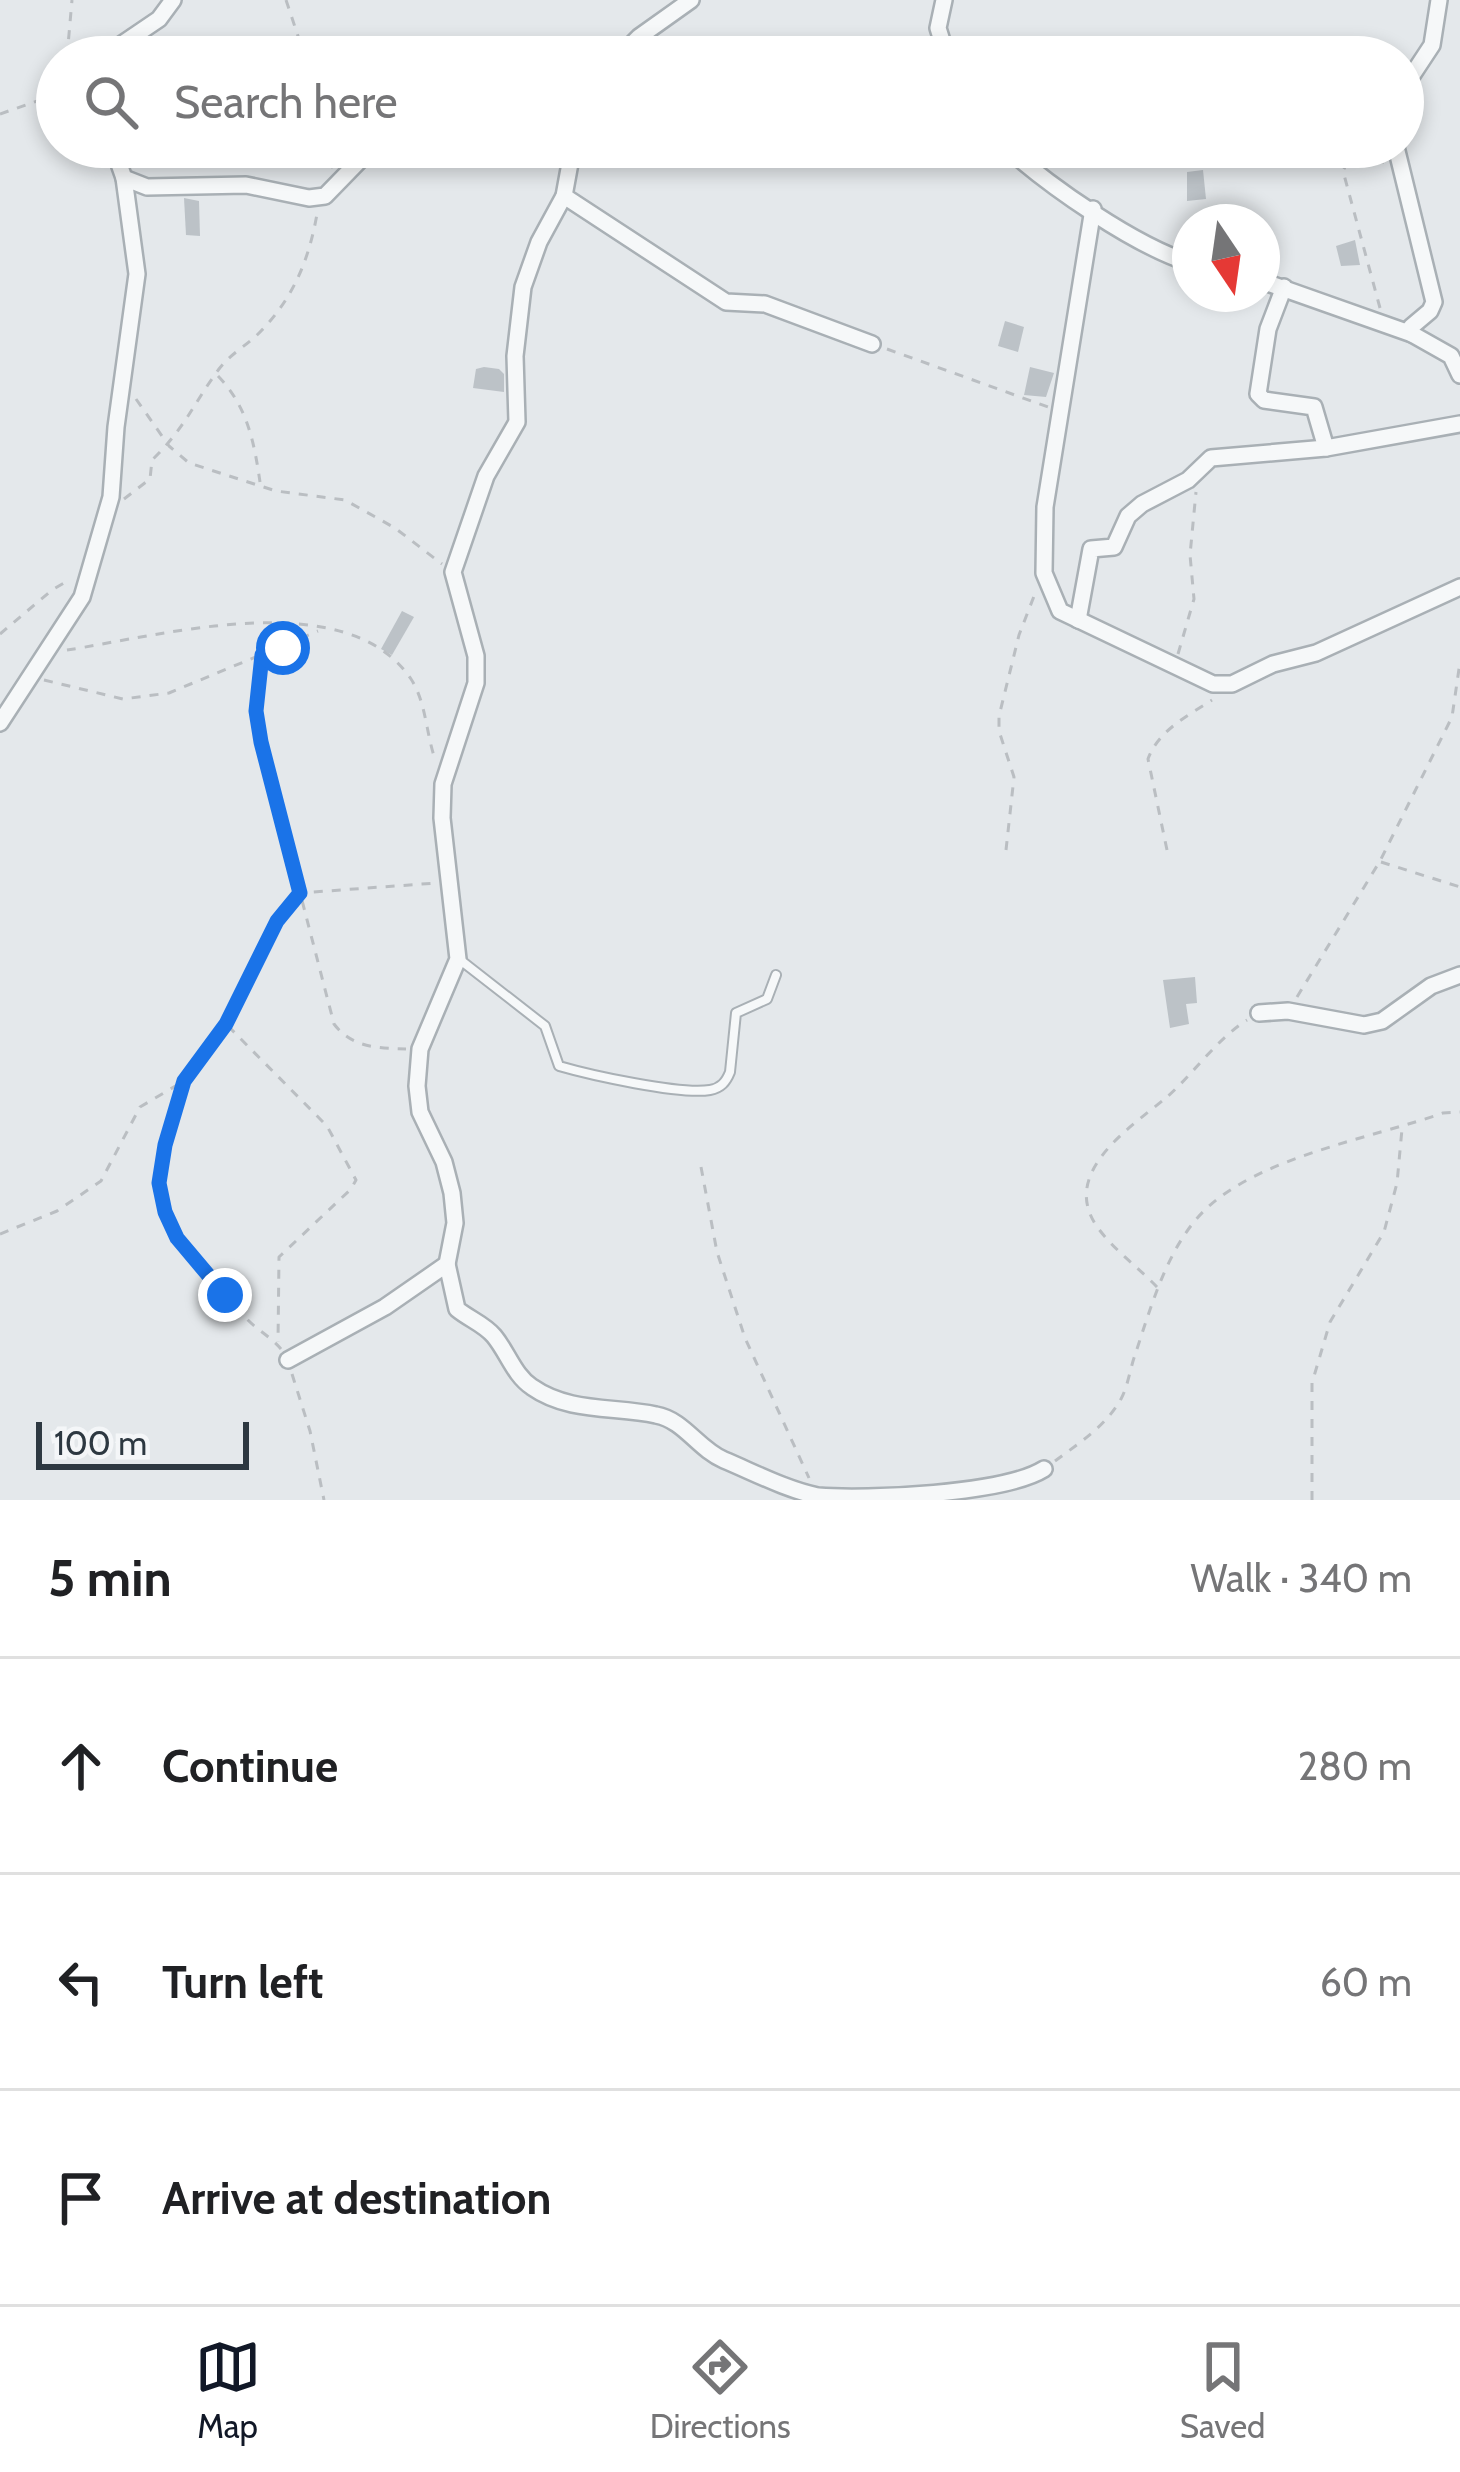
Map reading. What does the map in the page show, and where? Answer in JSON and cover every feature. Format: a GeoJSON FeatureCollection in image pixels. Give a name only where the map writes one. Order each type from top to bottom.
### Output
{"type":"FeatureCollection","features":[{"type":"Feature","properties":{"kind":"street"},"geometry":{"type":"LineString","coordinates":[[134,36],[159,19],[173,0]]}},
{"type":"Feature","properties":{"kind":"street"},"geometry":{"type":"LineString","coordinates":[[640,36],[691,0]]}},
{"type":"Feature","properties":{"kind":"street"},"geometry":{"type":"LineString","coordinates":[[940,36],[944,0]]}},
{"type":"Feature","properties":{"kind":"street"},"geometry":{"type":"LineString","coordinates":[[1424,57],[1432,45],[1438,0]]}},
{"type":"Feature","properties":{"kind":"street"},"geometry":{"type":"LineString","coordinates":[[0,723],[82,596],[114,481],[116,427],[137,274],[120,168]]}},
{"type":"Feature","properties":{"kind":"street"},"geometry":{"type":"LineString","coordinates":[[124,178],[147,188],[246,185],[292,197],[325,196],[352,168]]}},
{"type":"Feature","properties":{"kind":"street"},"geometry":{"type":"LineString","coordinates":[[570,168],[564,196],[539,242],[523,287],[515,356],[517,422],[486,476],[453,572],[476,656],[476,683],[443,784],[442,818],[458,959],[420,1049],[417,1086],[420,1112],[444,1162],[452,1193],[454,1223],[447,1264],[457,1309],[493,1336],[531,1387],[587,1408],[656,1414],[674,1421],[705,1450],[724,1460],[818,1496],[973,1490],[1027,1479],[1044,1469]]}},
{"type":"Feature","properties":{"kind":"street"},"geometry":{"type":"LineString","coordinates":[[1035,168],[1146,244],[1172,255]]}},
{"type":"Feature","properties":{"kind":"street"},"geometry":{"type":"LineString","coordinates":[[1401,168],[1434,302],[1411,326],[1412,334]]}},
{"type":"Feature","properties":{"kind":"street"},"geometry":{"type":"LineString","coordinates":[[564,196],[727,302],[765,304],[872,344]]}},
{"type":"Feature","properties":{"kind":"street"},"geometry":{"type":"LineString","coordinates":[[1093,209],[1046,507],[1044,573],[1060,611],[1213,684],[1232,683],[1273,664],[1347,641],[1460,587]]}},
{"type":"Feature","properties":{"kind":"street"},"geometry":{"type":"LineString","coordinates":[[1280,286],[1412,334],[1451,356],[1460,375]]}},
{"type":"Feature","properties":{"kind":"street"},"geometry":{"type":"LineString","coordinates":[[1284,287],[1268,329],[1258,394],[1264,400],[1314,407],[1327,448]]}},
{"type":"Feature","properties":{"kind":"street"},"geometry":{"type":"LineString","coordinates":[[1078,620],[1090,549],[1114,547],[1128,516],[1210,458],[1327,448],[1460,424]]}},
{"type":"Feature","properties":{"kind":"street"},"geometry":{"type":"LineString","coordinates":[[1259,1013],[1288,1011],[1364,1025],[1382,1021],[1431,986],[1460,975]]}},
{"type":"Feature","properties":{"kind":"street"},"geometry":{"type":"LineString","coordinates":[[288,1360],[385,1307],[447,1264]]}},
{"type":"Feature","properties":{"kind":"lane"},"geometry":{"type":"LineString","coordinates":[[458,959],[544,1026],[559,1066],[672,1088],[709,1090],[730,1072],[736,1013],[767,998],[776,975]]}},
{"type":"Feature","properties":{"kind":"path"},"geometry":{"type":"LineString","coordinates":[[69,36],[72,0]]}},
{"type":"Feature","properties":{"kind":"path"},"geometry":{"type":"LineString","coordinates":[[286,0],[298,36]]}},
{"type":"Feature","properties":{"kind":"path"},"geometry":{"type":"LineString","coordinates":[[0,114],[36,101]]}},
{"type":"Feature","properties":{"kind":"path"},"geometry":{"type":"LineString","coordinates":[[334,168],[341,179]]}},
{"type":"Feature","properties":{"kind":"path"},"geometry":{"type":"LineString","coordinates":[[1345,168],[1384,321]]}},
{"type":"Feature","properties":{"kind":"path"},"geometry":{"type":"LineString","coordinates":[[106,510],[150,479],[152,460],[170,446],[215,374],[231,354],[259,334],[305,268],[317,210],[325,196]]}},
{"type":"Feature","properties":{"kind":"path"},"geometry":{"type":"LineString","coordinates":[[872,344],[1061,411]]}},
{"type":"Feature","properties":{"kind":"path"},"geometry":{"type":"LineString","coordinates":[[215,374],[240,402],[261,483]]}},
{"type":"Feature","properties":{"kind":"path"},"geometry":{"type":"LineString","coordinates":[[123,384],[170,446],[200,469],[294,494],[345,500],[395,528],[453,572]]}},
{"type":"Feature","properties":{"kind":"path"},"geometry":{"type":"LineString","coordinates":[[1174,666],[1194,599],[1190,555],[1196,472]]}},
{"type":"Feature","properties":{"kind":"path"},"geometry":{"type":"LineString","coordinates":[[0,634],[52,590],[91,569]]}},
{"type":"Feature","properties":{"kind":"path"},"geometry":{"type":"LineString","coordinates":[[1006,850],[1014,777],[999,716],[1019,635],[1044,573]]}},
{"type":"Feature","properties":{"kind":"path"},"geometry":{"type":"LineString","coordinates":[[48,652],[242,623],[287,622],[345,632],[404,670],[419,697],[443,784]]}},
{"type":"Feature","properties":{"kind":"path"},"geometry":{"type":"LineString","coordinates":[[31,676],[123,700],[190,687],[242,660],[322,629]]}},
{"type":"Feature","properties":{"kind":"path"},"geometry":{"type":"LineString","coordinates":[[262,655],[256,711],[261,742],[334,1024],[344,1038],[381,1048],[420,1049]]}},
{"type":"Feature","properties":{"kind":"path"},"geometry":{"type":"LineString","coordinates":[[1288,1011],[1380,861],[1452,717],[1460,662]]}},
{"type":"Feature","properties":{"kind":"path"},"geometry":{"type":"LineString","coordinates":[[1167,850],[1150,752],[1171,728],[1232,683]]}},
{"type":"Feature","properties":{"kind":"path"},"geometry":{"type":"LineString","coordinates":[[1380,861],[1460,887]]}},
{"type":"Feature","properties":{"kind":"path"},"geometry":{"type":"LineString","coordinates":[[324,1500],[310,1431],[288,1360],[278,1344],[251,1324],[199,1268],[165,1212],[159,1183],[165,1145],[184,1081],[226,1024],[277,921],[300,893],[448,882]]}},
{"type":"Feature","properties":{"kind":"path"},"geometry":{"type":"LineString","coordinates":[[1158,1288],[1097,1227],[1088,1206],[1088,1182],[1106,1146],[1171,1094],[1240,1024],[1259,1013]]}},
{"type":"Feature","properties":{"kind":"path"},"geometry":{"type":"LineString","coordinates":[[226,1024],[327,1126],[356,1180],[279,1257],[278,1344]]}},
{"type":"Feature","properties":{"kind":"path"},"geometry":{"type":"LineString","coordinates":[[0,1234],[38,1220],[90,1191],[112,1164],[140,1107],[184,1081]]}},
{"type":"Feature","properties":{"kind":"path"},"geometry":{"type":"LineString","coordinates":[[1044,1469],[1099,1428],[1121,1397],[1158,1288],[1206,1208],[1242,1184],[1298,1160],[1460,1112]]}},
{"type":"Feature","properties":{"kind":"path"},"geometry":{"type":"LineString","coordinates":[[1312,1500],[1312,1383],[1330,1322],[1384,1232],[1397,1184],[1402,1127]]}},
{"type":"Feature","properties":{"kind":"path"},"geometry":{"type":"LineString","coordinates":[[701,1167],[717,1252],[745,1338],[818,1496]]}},
{"type":"Feature","properties":{"kind":"building"},"geometry":{"type":"Polygon","coordinates":[[[1203,170],[1206,199],[1187,201],[1187,172],[1203,170]]]}},
{"type":"Feature","properties":{"kind":"building"},"geometry":{"type":"Polygon","coordinates":[[[184,198],[199,201],[200,236],[186,235],[184,198]]]}},
{"type":"Feature","properties":{"kind":"building"},"geometry":{"type":"Polygon","coordinates":[[[1355,240],[1360,265],[1341,266],[1336,246],[1355,240]]]}},
{"type":"Feature","properties":{"kind":"building"},"geometry":{"type":"Polygon","coordinates":[[[1005,321],[1024,327],[1018,352],[998,346],[1005,321]]]}},
{"type":"Feature","properties":{"kind":"building"},"geometry":{"type":"Polygon","coordinates":[[[1030,367],[1054,373],[1046,397],[1024,395],[1030,367]]]}},
{"type":"Feature","properties":{"kind":"building"},"geometry":{"type":"Polygon","coordinates":[[[476,369],[504,374],[504,392],[473,388],[476,369]]]}},
{"type":"Feature","properties":{"kind":"building"},"geometry":{"type":"Polygon","coordinates":[[[402,611],[414,617],[392,655],[381,649],[402,611]]]}},
{"type":"Feature","properties":{"kind":"building"},"geometry":{"type":"Polygon","coordinates":[[[1195,977],[1197,1003],[1186,1004],[1189,1024],[1170,1028],[1163,980],[1195,977]]]}},
{"type":"Feature","properties":{"kind":"route"},"geometry":{"type":"LineString","coordinates":[[225,1295],[177,1238],[159,1183],[184,1081],[226,1024],[277,921],[300,893],[268,776],[256,711],[262,655],[283,648]]}}]}
